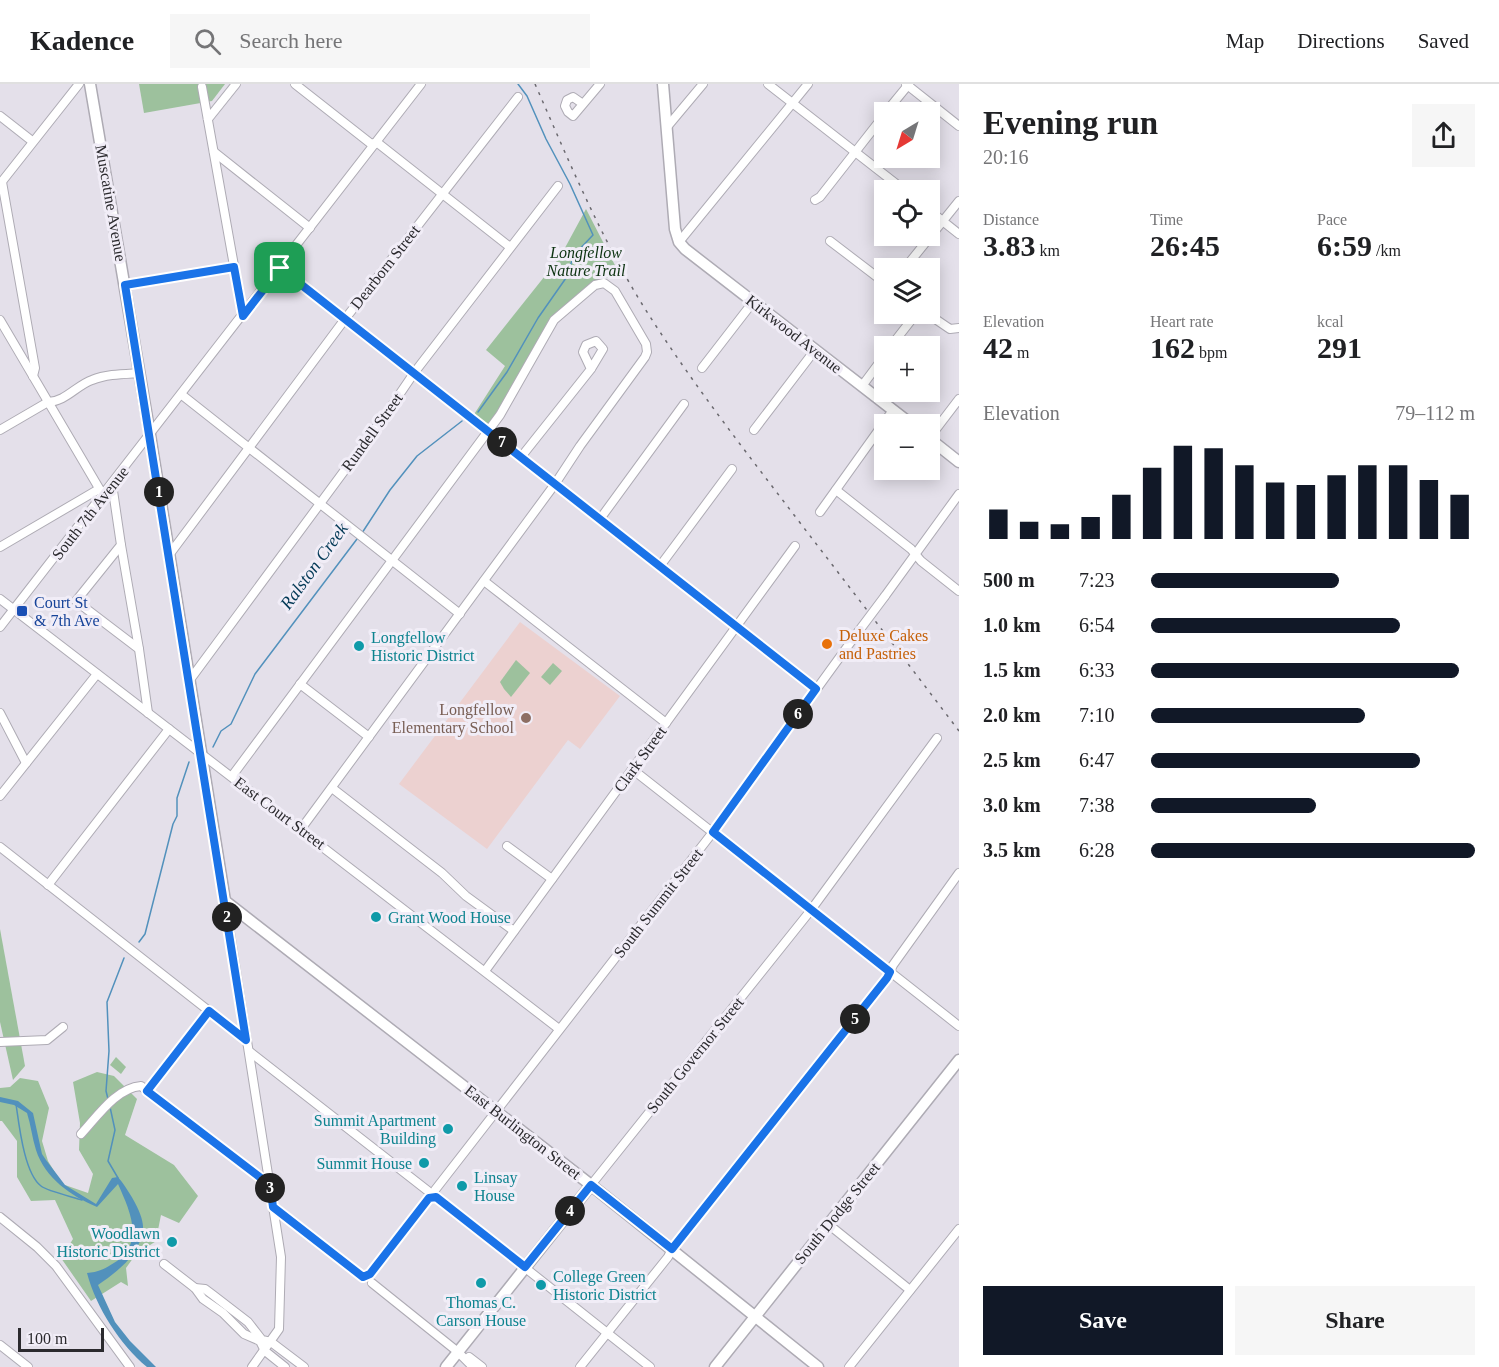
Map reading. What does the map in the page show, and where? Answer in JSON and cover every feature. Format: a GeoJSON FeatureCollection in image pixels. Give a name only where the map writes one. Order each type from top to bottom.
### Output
{"type":"FeatureCollection","features":[{"type":"Feature","properties":{"kind":"main road","name":"Muscatine Avenue"},"geometry":{"type":"LineString","coordinates":[[90,84],[140,373],[225,901]]}},
{"type":"Feature","properties":{"kind":"main road"},"geometry":{"type":"LineString","coordinates":[[663,84],[673,217],[679,242]]}},
{"type":"Feature","properties":{"kind":"main road","name":"Kirkwood Avenue"},"geometry":{"type":"LineString","coordinates":[[679,242],[897,414]]}},
{"type":"Feature","properties":{"kind":"main road"},"geometry":{"type":"LineString","coordinates":[[940,446],[959,462]]}},
{"type":"Feature","properties":{"kind":"main road","name":"East Burlington Street"},"geometry":{"type":"LineString","coordinates":[[225,901],[591,1185],[818,1367]]}},
{"type":"Feature","properties":{"kind":"main road","name":"South Dodge Street"},"geometry":{"type":"LineString","coordinates":[[715,1367],[959,1060]]}},
{"type":"Feature","properties":{"kind":"main road","name":"South Governor Street"},"geometry":{"type":"LineString","coordinates":[[446,1367],[591,1185]]}},
{"type":"Feature","properties":{"kind":"street"},"geometry":{"type":"LineString","coordinates":[[33,376],[35,368],[1,183],[79,84]]}},
{"type":"Feature","properties":{"kind":"street"},"geometry":{"type":"LineString","coordinates":[[208,119],[236,84]]}},
{"type":"Feature","properties":{"kind":"street"},"geometry":{"type":"LineString","coordinates":[[295,84],[370,143],[379,144],[510,247]]}},
{"type":"Feature","properties":{"kind":"street","name":"South 7th Avenue"},"geometry":{"type":"LineString","coordinates":[[0,627],[101,492],[112,484],[422,84]]}},
{"type":"Feature","properties":{"kind":"street"},"geometry":{"type":"LineString","coordinates":[[583,104],[600,84]]}},
{"type":"Feature","properties":{"kind":"street"},"geometry":{"type":"LineString","coordinates":[[667,127],[704,84]]}},
{"type":"Feature","properties":{"kind":"street"},"geometry":{"type":"LineString","coordinates":[[768,84],[890,180]]}},
{"type":"Feature","properties":{"kind":"street"},"geometry":{"type":"LineString","coordinates":[[679,242],[807,84]]}},
{"type":"Feature","properties":{"kind":"street"},"geometry":{"type":"LineString","coordinates":[[894,102],[908,84],[959,126]]}},
{"type":"Feature","properties":{"kind":"street"},"geometry":{"type":"LineString","coordinates":[[202,87],[243,316]]}},
{"type":"Feature","properties":{"kind":"street","name":"Dearborn Street"},"geometry":{"type":"LineString","coordinates":[[169,555],[345,319],[518,97]]}},
{"type":"Feature","properties":{"kind":"street"},"geometry":{"type":"LineString","coordinates":[[0,116],[33,141]]}},
{"type":"Feature","properties":{"kind":"street"},"geometry":{"type":"LineString","coordinates":[[815,200],[820,197],[874,128]]}},
{"type":"Feature","properties":{"kind":"street"},"geometry":{"type":"LineString","coordinates":[[214,152],[310,228]]}},
{"type":"Feature","properties":{"kind":"street","name":"Rundell Street"},"geometry":{"type":"LineString","coordinates":[[189,681],[414,373],[558,186]]}},
{"type":"Feature","properties":{"kind":"street"},"geometry":{"type":"LineString","coordinates":[[913,258],[959,201]]}},
{"type":"Feature","properties":{"kind":"street"},"geometry":{"type":"LineString","coordinates":[[940,219],[959,234]]}},
{"type":"Feature","properties":{"kind":"street"},"geometry":{"type":"LineString","coordinates":[[830,240],[874,275]]}},
{"type":"Feature","properties":{"kind":"street"},"geometry":{"type":"LineString","coordinates":[[125,285],[234,267]]}},
{"type":"Feature","properties":{"kind":"street"},"geometry":{"type":"LineString","coordinates":[[280,268],[816,689]]}},
{"type":"Feature","properties":{"kind":"street"},"geometry":{"type":"LineString","coordinates":[[232,776],[488,431],[554,320],[595,285],[608,285],[615,291],[646,344],[647,352],[555,484],[301,829]]}},
{"type":"Feature","properties":{"kind":"street"},"geometry":{"type":"LineString","coordinates":[[702,368],[753,302]]}},
{"type":"Feature","properties":{"kind":"street"},"geometry":{"type":"LineString","coordinates":[[0,320],[101,492],[0,547]]}},
{"type":"Feature","properties":{"kind":"street"},"geometry":{"type":"LineString","coordinates":[[940,322],[950,329],[959,328]]}},
{"type":"Feature","properties":{"kind":"street"},"geometry":{"type":"LineString","coordinates":[[899,336],[908,324]]}},
{"type":"Feature","properties":{"kind":"street"},"geometry":{"type":"LineString","coordinates":[[754,430],[815,350]]}},
{"type":"Feature","properties":{"kind":"street"},"geometry":{"type":"LineString","coordinates":[[521,457],[591,369]]}},
{"type":"Feature","properties":{"kind":"street"},"geometry":{"type":"LineString","coordinates":[[862,386],[874,370]]}},
{"type":"Feature","properties":{"kind":"street"},"geometry":{"type":"LineString","coordinates":[[0,430],[48,402],[56,401],[90,380],[109,375],[140,373]]}},
{"type":"Feature","properties":{"kind":"street"},"geometry":{"type":"LineString","coordinates":[[182,395],[460,614]]}},
{"type":"Feature","properties":{"kind":"street"},"geometry":{"type":"LineString","coordinates":[[940,425],[959,399]]}},
{"type":"Feature","properties":{"kind":"street"},"geometry":{"type":"LineString","coordinates":[[600,519],[684,404]]}},
{"type":"Feature","properties":{"kind":"street"},"geometry":{"type":"LineString","coordinates":[[820,512],[893,411]]}},
{"type":"Feature","properties":{"kind":"street"},"geometry":{"type":"LineString","coordinates":[[660,566],[732,469]]}},
{"type":"Feature","properties":{"kind":"street"},"geometry":{"type":"LineString","coordinates":[[112,484],[148,713]]}},
{"type":"Feature","properties":{"kind":"street"},"geometry":{"type":"LineString","coordinates":[[836,490],[959,591]]}},
{"type":"Feature","properties":{"kind":"street","name":"South Summit Street"},"geometry":{"type":"LineString","coordinates":[[368,1278],[713,832],[959,495]]}},
{"type":"Feature","properties":{"kind":"street"},"geometry":{"type":"LineString","coordinates":[[121,544],[76,601],[139,649]]}},
{"type":"Feature","properties":{"kind":"street","name":"Clark Street"},"geometry":{"type":"LineString","coordinates":[[485,971],[795,546]]}},
{"type":"Feature","properties":{"kind":"street"},"geometry":{"type":"LineString","coordinates":[[484,581],[666,723]]}},
{"type":"Feature","properties":{"kind":"street","name":"East Court Street"},"geometry":{"type":"LineString","coordinates":[[0,598],[559,1029]]}},
{"type":"Feature","properties":{"kind":"street"},"geometry":{"type":"LineString","coordinates":[[0,796],[97,674]]}},
{"type":"Feature","properties":{"kind":"street"},"geometry":{"type":"LineString","coordinates":[[300,684],[369,737]]}},
{"type":"Feature","properties":{"kind":"street"},"geometry":{"type":"LineString","coordinates":[[0,713],[27,763]]}},
{"type":"Feature","properties":{"kind":"street"},"geometry":{"type":"LineString","coordinates":[[48,885],[169,729]]}},
{"type":"Feature","properties":{"kind":"street","name":"South Governor Street"},"geometry":{"type":"LineString","coordinates":[[591,1185],[811,910],[937,738]]}},
{"type":"Feature","properties":{"kind":"street"},"geometry":{"type":"LineString","coordinates":[[632,769],[959,1026]]}},
{"type":"Feature","properties":{"kind":"street"},"geometry":{"type":"LineString","coordinates":[[332,788],[442,873],[466,896],[514,931]]}},
{"type":"Feature","properties":{"kind":"street"},"geometry":{"type":"LineString","coordinates":[[507,846],[552,879]]}},
{"type":"Feature","properties":{"kind":"street"},"geometry":{"type":"LineString","coordinates":[[0,847],[246,1040]]}},
{"type":"Feature","properties":{"kind":"street"},"geometry":{"type":"LineString","coordinates":[[580,1367],[880,986],[959,873]]}},
{"type":"Feature","properties":{"kind":"street","name":"Muscatine Avenue"},"geometry":{"type":"LineString","coordinates":[[225,901],[280,1257],[279,1329],[272,1342],[252,1367]]}},
{"type":"Feature","properties":{"kind":"street"},"geometry":{"type":"LineString","coordinates":[[147,1091],[209,1011]]}},
{"type":"Feature","properties":{"kind":"street"},"geometry":{"type":"LineString","coordinates":[[0,1042],[47,1040],[63,1027]]}},
{"type":"Feature","properties":{"kind":"street"},"geometry":{"type":"LineString","coordinates":[[250,1052],[650,1367]]}},
{"type":"Feature","properties":{"kind":"street"},"geometry":{"type":"LineString","coordinates":[[81,1134],[110,1103],[133,1087],[141,1086],[270,1185]]}},
{"type":"Feature","properties":{"kind":"street"},"geometry":{"type":"LineString","coordinates":[[273,1207],[368,1278],[473,1367]]}},
{"type":"Feature","properties":{"kind":"street"},"geometry":{"type":"LineString","coordinates":[[0,1217],[56,1266],[128,1367]]}},
{"type":"Feature","properties":{"kind":"street"},"geometry":{"type":"LineString","coordinates":[[828,1224],[910,1290]]}},
{"type":"Feature","properties":{"kind":"street"},"geometry":{"type":"LineString","coordinates":[[849,1367],[959,1229]]}},
{"type":"Feature","properties":{"kind":"street"},"geometry":{"type":"LineString","coordinates":[[164,1264],[195,1288],[203,1299],[223,1313],[244,1334],[260,1341],[265,1351],[285,1367]]}},
{"type":"Feature","properties":{"kind":"street"},"geometry":{"type":"LineString","coordinates":[[195,1288],[205,1289],[248,1322],[262,1340],[272,1342],[304,1367]]}},
{"type":"Feature","properties":{"kind":"street"},"geometry":{"type":"LineString","coordinates":[[0,1345],[28,1367]]}},
{"type":"Feature","properties":{"kind":"street"},"geometry":{"type":"LineString","coordinates":[[458,1352],[467,1355],[482,1367]]}},
{"type":"Feature","properties":{"kind":"shaded area","name":"Longfellow Elementary School"},"geometry":{"type":"Polygon","coordinates":[[[520,622],[620,696],[580,749],[568,740],[487,849],[399,784],[520,622]]]}},
{"type":"Feature","properties":{"kind":"green space"},"geometry":{"type":"Polygon","coordinates":[[[139,84],[225,84],[212,101],[144,113],[139,84]]]}},
{"type":"Feature","properties":{"kind":"green space","name":"Longfellow Nature Trail"},"geometry":{"type":"Polygon","coordinates":[[[586,209],[619,273],[601,280],[548,323],[528,362],[497,414],[487,426],[473,416],[505,366],[486,350],[560,257],[586,209]]]}},
{"type":"Feature","properties":{"kind":"green space"},"geometry":{"type":"Polygon","coordinates":[[[516,660],[530,673],[511,697],[500,682],[516,660]]]}},
{"type":"Feature","properties":{"kind":"green space"},"geometry":{"type":"Polygon","coordinates":[[[553,663],[562,671],[550,685],[541,677],[553,663]]]}},
{"type":"Feature","properties":{"kind":"green space"},"geometry":{"type":"Polygon","coordinates":[[[0,929],[25,1066],[13,1080],[0,1022],[0,929]]]}},
{"type":"Feature","properties":{"kind":"green space"},"geometry":{"type":"Polygon","coordinates":[[[116,1057],[126,1067],[121,1074],[110,1065],[116,1057]]]}},
{"type":"Feature","properties":{"kind":"green space"},"geometry":{"type":"Polygon","coordinates":[[[97,1072],[114,1076],[137,1099],[125,1135],[174,1165],[198,1196],[179,1223],[161,1215],[158,1230],[161,1238],[136,1254],[126,1268],[128,1286],[121,1282],[91,1301],[61,1258],[73,1239],[55,1200],[31,1201],[17,1177],[17,1141],[0,1121],[0,1088],[10,1087],[20,1078],[38,1081],[49,1108],[42,1141],[48,1161],[62,1184],[88,1193],[93,1174],[79,1150],[80,1123],[73,1082],[97,1072]]]}},
{"type":"Feature","properties":{"kind":"water"},"geometry":{"type":"Polygon","coordinates":[[[0,1097],[18,1101],[33,1113],[42,1154],[65,1185],[96,1204],[112,1178],[118,1177],[134,1201],[143,1222],[138,1246],[120,1268],[98,1285],[115,1322],[156,1367],[147,1367],[137,1358],[110,1325],[96,1299],[87,1273],[96,1272],[117,1261],[126,1253],[131,1244],[133,1234],[130,1214],[118,1184],[97,1207],[69,1192],[52,1177],[40,1160],[27,1113],[14,1105],[0,1102],[0,1097]]]}},
{"type":"Feature","properties":{"kind":"waterway","name":"Ralston Creek"},"geometry":{"type":"LineString","coordinates":[[478,412],[507,372],[538,318],[566,278],[574,255],[593,235],[527,96],[518,84]]}},
{"type":"Feature","properties":{"kind":"waterway","name":"Ralston Creek"},"geometry":{"type":"LineString","coordinates":[[362,533],[390,490],[417,456],[462,421]]}},
{"type":"Feature","properties":{"kind":"waterway","name":"Ralston Creek"},"geometry":{"type":"LineString","coordinates":[[213,747],[221,731],[231,724],[255,674],[357,539]]}},
{"type":"Feature","properties":{"kind":"waterway","name":"Ralston Creek"},"geometry":{"type":"LineString","coordinates":[[139,942],[145,934],[177,816],[177,798],[189,762]]}},
{"type":"Feature","properties":{"kind":"waterway","name":"Ralston Creek"},"geometry":{"type":"LineString","coordinates":[[108,1099],[106,1091],[109,1051],[107,1002],[124,958]]}},
{"type":"Feature","properties":{"kind":"waterway","name":"Ralston Creek"},"geometry":{"type":"LineString","coordinates":[[16,1104],[23,1148],[35,1180],[44,1188],[82,1200]]}},
{"type":"Feature","properties":{"kind":"waterway","name":"Ralston Creek"},"geometry":{"type":"LineString","coordinates":[[110,1107],[115,1130],[108,1161],[118,1178]]}},
{"type":"Feature","properties":{"kind":"railway"},"geometry":{"type":"LineString","coordinates":[[535,84],[598,223],[626,278],[659,331],[733,435],[959,731]]}},
{"type":"Feature","properties":{"kind":"place","name":"Court St & 7th Ave"},"geometry":{"type":"Point","coordinates":[22,611]}},
{"type":"Feature","properties":{"kind":"place","name":"Deluxe Cakes and Pastries"},"geometry":{"type":"Point","coordinates":[827,644]}},
{"type":"Feature","properties":{"kind":"place","name":"Longfellow Historic District"},"geometry":{"type":"Point","coordinates":[359,646]}},
{"type":"Feature","properties":{"kind":"place","name":"Longfellow Elementary School"},"geometry":{"type":"Point","coordinates":[526,718]}},
{"type":"Feature","properties":{"kind":"place","name":"Grant Wood House"},"geometry":{"type":"Point","coordinates":[376,917]}},
{"type":"Feature","properties":{"kind":"place","name":"Summit Apartment Building"},"geometry":{"type":"Point","coordinates":[448,1129]}},
{"type":"Feature","properties":{"kind":"place","name":"Summit House"},"geometry":{"type":"Point","coordinates":[424,1163]}},
{"type":"Feature","properties":{"kind":"place","name":"Linsay House"},"geometry":{"type":"Point","coordinates":[462,1186]}},
{"type":"Feature","properties":{"kind":"place","name":"Woodlawn Historic District"},"geometry":{"type":"Point","coordinates":[172,1242]}},
{"type":"Feature","properties":{"kind":"place","name":"Thomas C. Carson House"},"geometry":{"type":"Point","coordinates":[481,1283]}},
{"type":"Feature","properties":{"kind":"place","name":"College Green Historic District"},"geometry":{"type":"Point","coordinates":[541,1285]}},
{"type":"Feature","properties":{"kind":"route"},"geometry":{"type":"LineString","coordinates":[[234,267],[243,316],[280,268],[816,689],[713,832],[890,972],[672,1249],[591,1185],[525,1267],[436,1197],[429,1198],[370,1274],[363,1277],[273,1207],[270,1185],[147,1091],[209,1011],[246,1040],[125,285],[234,267]]}}]}
